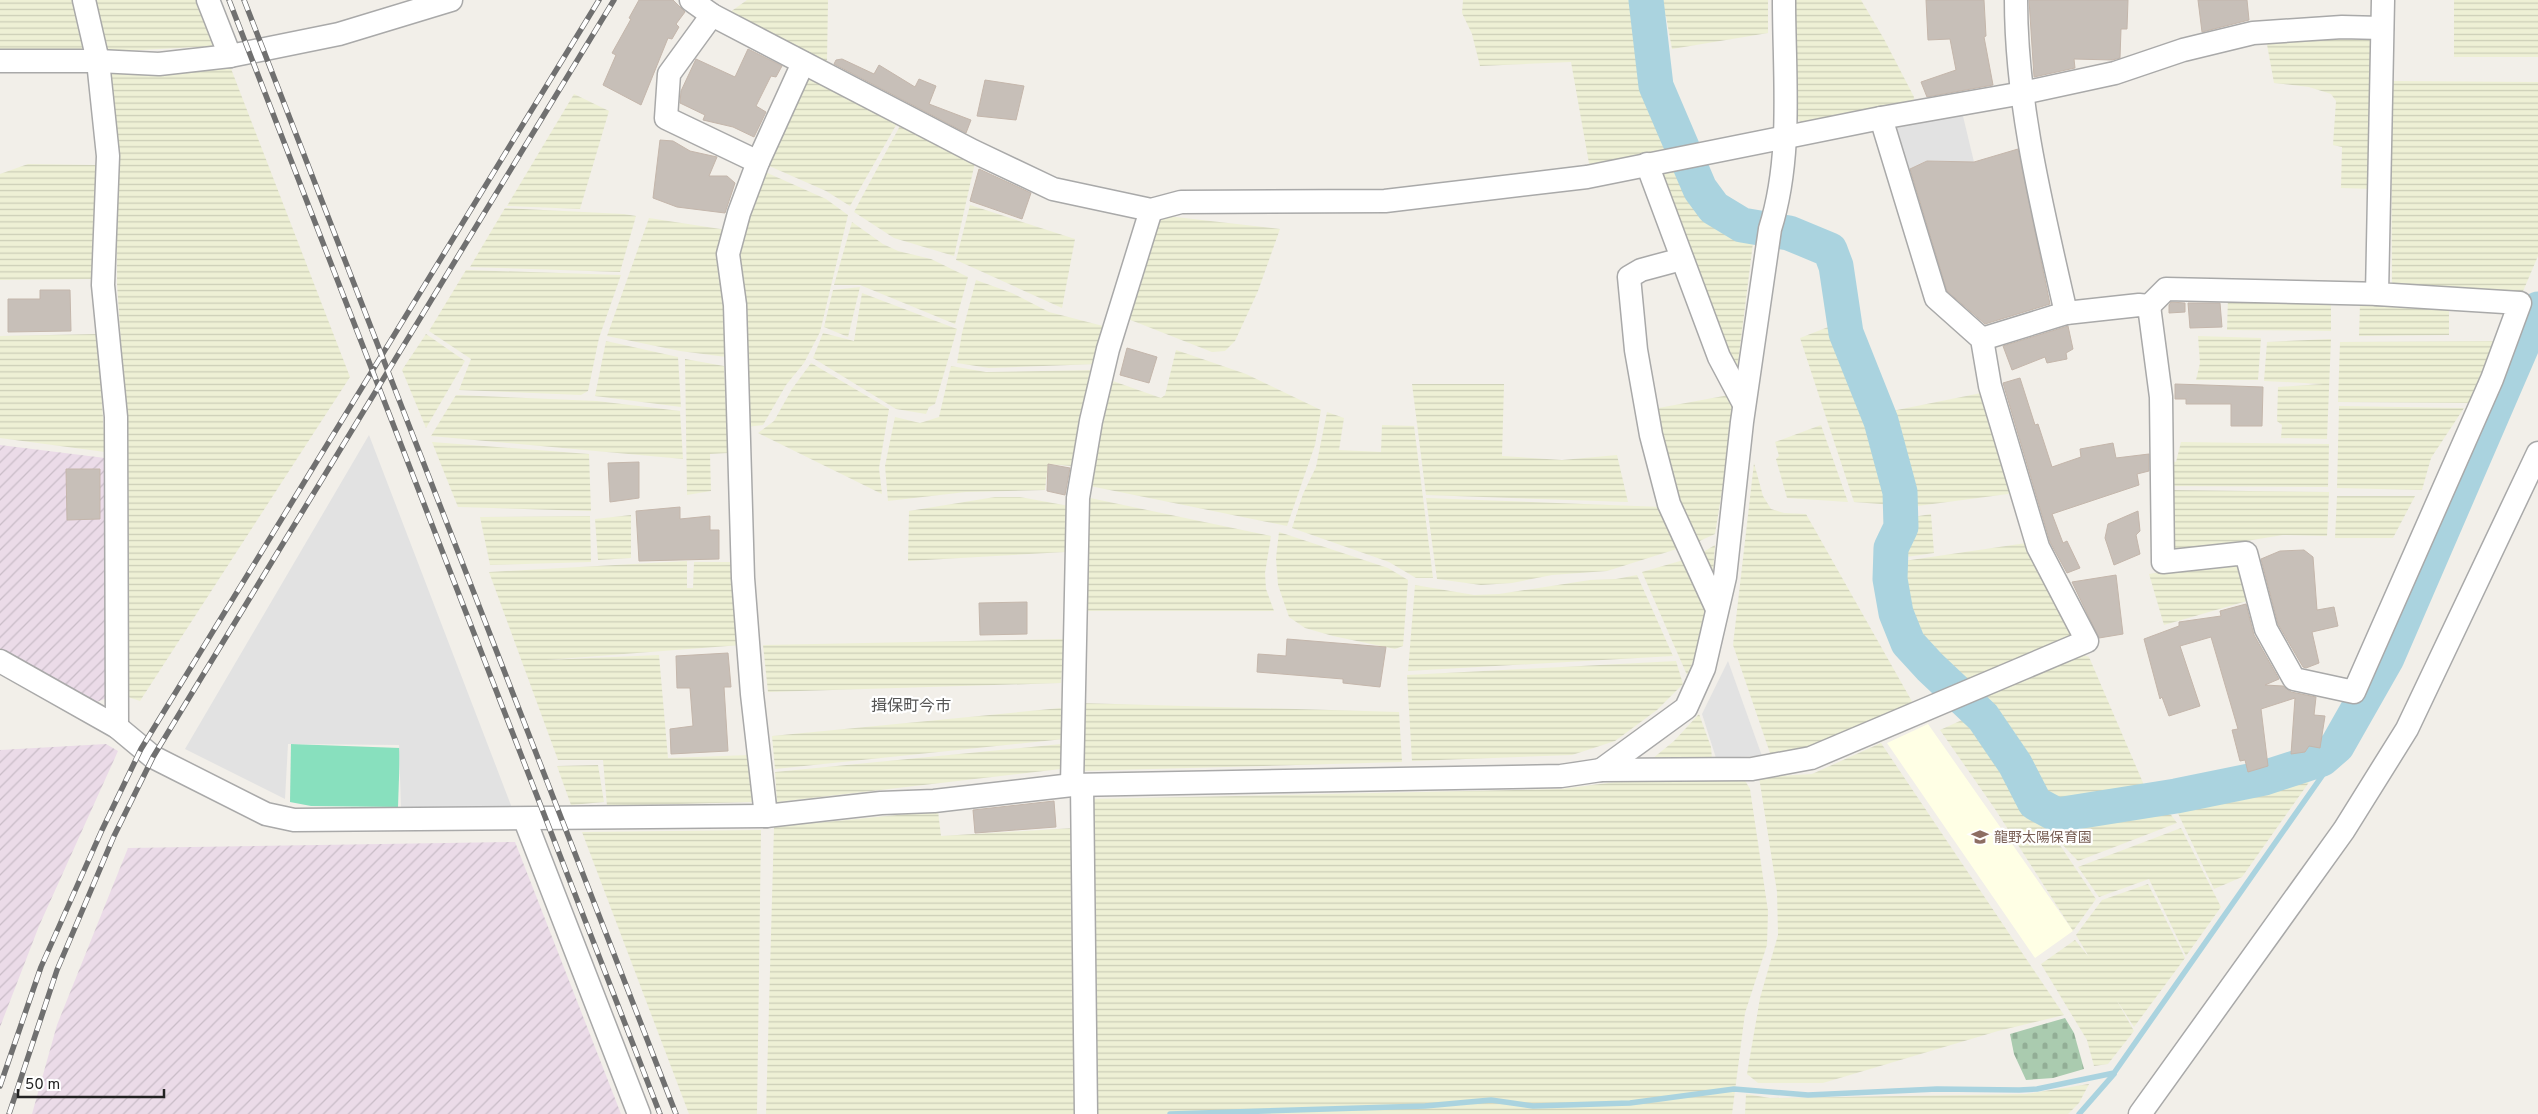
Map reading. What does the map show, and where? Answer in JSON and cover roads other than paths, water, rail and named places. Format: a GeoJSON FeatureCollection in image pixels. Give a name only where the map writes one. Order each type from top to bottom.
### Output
{"type":"FeatureCollection","features":[{"type":"Feature","properties":{"kind":"street"},"geometry":{"type":"LineString","coordinates":[[84,0],[98,61],[108,156],[104,285],[116,417],[116,727]]}},
{"type":"Feature","properties":{"kind":"street"},"geometry":{"type":"LineString","coordinates":[[208,0],[230,56]]}},
{"type":"Feature","properties":{"kind":"street"},"geometry":{"type":"LineString","coordinates":[[0,61],[98,61],[158,64],[230,56],[339,34],[451,0]]}},
{"type":"Feature","properties":{"kind":"street"},"geometry":{"type":"LineString","coordinates":[[691,0],[712,14],[973,152],[1053,189],[1151,210],[1181,202],[1356,202],[1429,197],[1587,177],[1785,136],[2023,93],[2115,73],[2183,50],[2253,32],[2342,27],[2382,28]]}},
{"type":"Feature","properties":{"kind":"street"},"geometry":{"type":"LineString","coordinates":[[1601,770],[1686,708],[1704,668],[1724,577],[1744,404],[1770,229],[1778,204],[1785,136],[1784,0]]}},
{"type":"Feature","properties":{"kind":"street"},"geometry":{"type":"LineString","coordinates":[[2016,0],[2016,25],[2031,148],[2066,313]]}},
{"type":"Feature","properties":{"kind":"street"},"geometry":{"type":"LineString","coordinates":[[2383,0],[2378,294],[2383,294]]}},
{"type":"Feature","properties":{"kind":"street"},"geometry":{"type":"LineString","coordinates":[[712,14],[669,74],[666,118],[758,162]]}},
{"type":"Feature","properties":{"kind":"street"},"geometry":{"type":"LineString","coordinates":[[766,816],[752,694],[743,578],[735,305],[728,254],[738,213],[758,162],[803,63]]}},
{"type":"Feature","properties":{"kind":"street"},"geometry":{"type":"LineString","coordinates":[[0,661],[116,727],[153,756],[266,814],[294,820],[525,820],[766,816],[881,803],[934,801],[1077,785],[1561,776],[1601,770],[1752,769],[1811,758],[2087,641],[2038,547],[1990,386],[1982,339],[1936,298],[1881,118]]}},
{"type":"Feature","properties":{"kind":"street"},"geometry":{"type":"LineString","coordinates":[[1647,164],[1719,357],[1744,404]]}},
{"type":"Feature","properties":{"kind":"street"},"geometry":{"type":"LineString","coordinates":[[1086,1114],[1077,785],[1078,498],[1090,421],[1108,349],[1151,210]]}},
{"type":"Feature","properties":{"kind":"street"},"geometry":{"type":"LineString","coordinates":[[1682,259],[1641,270],[1630,277],[1636,350],[1651,435],[1669,504],[1717,609]]}},
{"type":"Feature","properties":{"kind":"street"},"geometry":{"type":"LineString","coordinates":[[2166,289],[2383,294],[2520,304],[2492,379],[2354,692],[2294,679],[2266,630],[2246,553],[2163,562],[2161,398],[2149,306],[2166,289]]}},
{"type":"Feature","properties":{"kind":"street"},"geometry":{"type":"LineString","coordinates":[[1982,339],[2066,313],[2139,305],[2149,306]]}},
{"type":"Feature","properties":{"kind":"street"},"geometry":{"type":"LineString","coordinates":[[2140,1114],[2344,830],[2407,729],[2538,453]]}},
{"type":"Feature","properties":{"kind":"street"},"geometry":{"type":"LineString","coordinates":[[525,820],[639,1114]]}},
{"type":"Feature","properties":{"kind":"waterway"},"geometry":{"type":"LineString","coordinates":[[1646,0],[1656,86],[1700,189],[1714,208],[1742,225],[1789,233],[1830,250],[1836,266],[1846,333],[1881,421],[1900,492],[1901,527],[1891,548],[1890,579],[1896,613],[1908,643],[1930,667],[1983,717],[2015,764],[2035,803],[2057,815],[2176,796],[2264,778],[2322,759],[2337,746],[2387,658],[2538,309]]}},
{"type":"Feature","properties":{"kind":"waterway"},"geometry":{"type":"LineString","coordinates":[[1170,1114],[1425,1106],[1491,1100],[1533,1106],[1630,1103],[1734,1089],[1808,1095],[1937,1089],[2019,1090],[2037,1089],[2114,1073],[2329,766],[2333,749]]}},
{"type":"Feature","properties":{"kind":"waterway"},"geometry":{"type":"LineString","coordinates":[[2079,1114],[2114,1074]]}},
{"type":"Feature","properties":{"kind":"railway"},"geometry":{"type":"LineString","coordinates":[[229,0],[660,1114]]}},
{"type":"Feature","properties":{"kind":"railway"},"geometry":{"type":"LineString","coordinates":[[244,0],[676,1114]]}},
{"type":"Feature","properties":{"kind":"railway"},"geometry":{"type":"LineString","coordinates":[[0,1086],[41,967],[102,830],[141,749],[599,0]]}},
{"type":"Feature","properties":{"kind":"railway"},"geometry":{"type":"LineString","coordinates":[[9,1114],[57,970],[114,836],[153,757],[614,0]]}},
{"type":"Feature","properties":{"kind":"place","name":"龍野太陽保育園"},"geometry":{"type":"Point","coordinates":[1980,837]}},
{"type":"Feature","properties":{"kind":"district","name":"揖保町今市"},"geometry":{"type":"Point","coordinates":[911,705]}}]}
